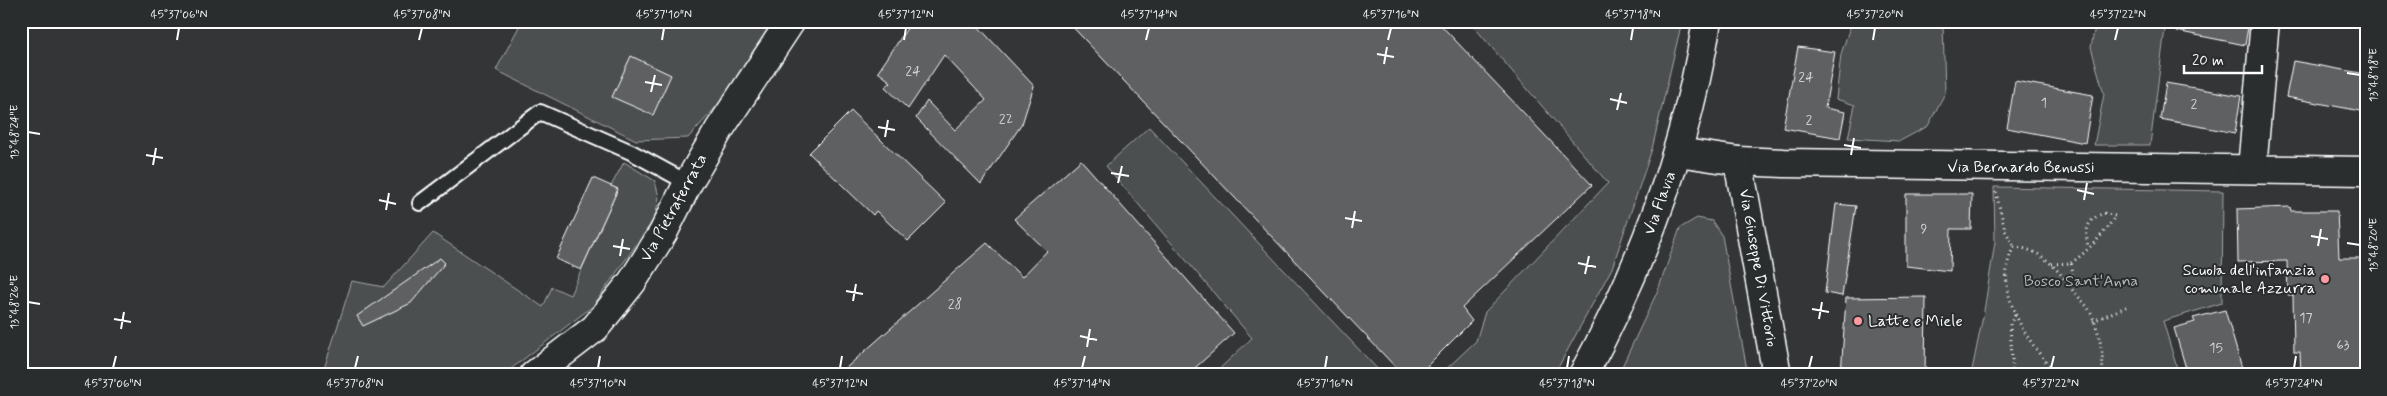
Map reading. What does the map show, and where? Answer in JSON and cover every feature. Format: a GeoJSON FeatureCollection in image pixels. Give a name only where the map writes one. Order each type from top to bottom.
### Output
{"type":"FeatureCollection","features":[{"type":"Feature","properties":{"kind":"street","name":"Via Pietraferrata"},"geometry":{"type":"LineString","coordinates":[[534,375],[595,328],[632,282],[663,233],[688,183],[719,130],[792,21]]}},
{"type":"Feature","properties":{"kind":"street","name":"Via Flavia"},"geometry":{"type":"LineString","coordinates":[[1583,375],[1633,274],[1678,152],[1701,60],[1708,21]]}},
{"type":"Feature","properties":{"kind":"street"},"geometry":{"type":"LineString","coordinates":[[2252,169],[2265,21]]}},
{"type":"Feature","properties":{"kind":"street","name":"Via Bernardo Benussi"},"geometry":{"type":"LineString","coordinates":[[1678,152],[1738,161],[1981,167],[2366,171]]}},
{"type":"Feature","properties":{"kind":"street","name":"Via Giuseppe Di Vittorio"},"geometry":{"type":"LineString","coordinates":[[1738,161],[1777,375]]}},
{"type":"Feature","properties":{"kind":"lane"},"geometry":{"type":"LineString","coordinates":[[420,203],[540,112],[631,152],[688,183]]}},
{"type":"Feature","properties":{"kind":"path"},"geometry":{"type":"LineString","coordinates":[[1996,189],[2005,230],[2014,247],[2036,252],[2052,264],[2088,309],[2100,343],[2104,364],[2102,375]]}},
{"type":"Feature","properties":{"kind":"path"},"geometry":{"type":"LineString","coordinates":[[2052,264],[2071,263],[2108,229],[2115,216],[2104,213],[2089,224],[2085,231],[2088,247]]}},
{"type":"Feature","properties":{"kind":"path"},"geometry":{"type":"LineString","coordinates":[[2014,247],[2009,256],[2006,270],[2015,315],[2038,352],[2059,375]]}},
{"type":"Feature","properties":{"kind":"path"},"geometry":{"type":"LineString","coordinates":[[2068,284],[2073,273],[2071,263]]}},
{"type":"Feature","properties":{"kind":"path"},"geometry":{"type":"LineString","coordinates":[[2093,321],[2128,306]]}},
{"type":"Feature","properties":{"kind":"path"},"geometry":{"type":"LineString","coordinates":[[2013,375],[2010,324],[2015,315]]}},
{"type":"Feature","properties":{"kind":"green space"},"geometry":{"type":"Polygon","coordinates":[[[522,21],[773,21],[727,95],[688,138],[636,140],[496,70],[522,21]]]}},
{"type":"Feature","properties":{"kind":"green space"},"geometry":{"type":"Polygon","coordinates":[[[1469,21],[1682,21],[1652,149],[1612,268],[1554,375],[1440,375],[1476,341],[1485,312],[1608,183],[1469,21]]]}},
{"type":"Feature","properties":{"kind":"green space"},"geometry":{"type":"Polygon","coordinates":[[[1852,21],[1927,21],[1943,25],[1945,93],[1928,126],[1900,141],[1848,138],[1855,105],[1836,99],[1841,54],[1852,21]]]}},
{"type":"Feature","properties":{"kind":"green space"},"geometry":{"type":"Polygon","coordinates":[[[2096,21],[2166,21],[2150,145],[2094,145],[2104,94],[2091,47],[2096,21]]]}},
{"type":"Feature","properties":{"kind":"green space"},"geometry":{"type":"Polygon","coordinates":[[[1149,127],[1383,375],[1213,375],[1252,338],[1106,166],[1149,127]]]}},
{"type":"Feature","properties":{"kind":"green space"},"geometry":{"type":"Polygon","coordinates":[[[624,162],[655,181],[659,197],[655,218],[593,306],[503,375],[322,375],[352,281],[384,287],[433,233],[543,307],[552,287],[570,295],[618,189],[611,186],[624,162]]]}},
{"type":"Feature","properties":{"kind":"green space","name":"Bosco Sant'Anna"},"geometry":{"type":"Polygon","coordinates":[[[1994,187],[2223,191],[2222,303],[2163,321],[2179,375],[1971,375],[1995,242],[1994,187]]]}},
{"type":"Feature","properties":{"kind":"green space"},"geometry":{"type":"Polygon","coordinates":[[[1697,218],[1712,221],[1722,236],[1748,375],[1618,375],[1658,290],[1680,228],[1697,218]]]}},
{"type":"Feature","properties":{"kind":"building"},"geometry":{"type":"Polygon","coordinates":[[[912,21],[973,21],[1034,86],[1022,124],[981,184],[916,118],[927,101],[955,130],[986,100],[944,55],[908,109],[885,87],[891,82],[878,72],[912,21]]]}},
{"type":"Feature","properties":{"kind":"building"},"geometry":{"type":"Polygon","coordinates":[[[1067,21],[1437,21],[1592,185],[1462,308],[1472,321],[1418,375],[1403,375],[1067,21]]]}},
{"type":"Feature","properties":{"kind":"building"},"geometry":{"type":"Polygon","coordinates":[[[2177,21],[2249,21],[2245,45],[2176,31],[2177,21]]]}},
{"type":"Feature","properties":{"kind":"building"},"geometry":{"type":"Polygon","coordinates":[[[1798,47],[1835,52],[1825,108],[1845,112],[1840,138],[1783,128],[1798,47]]]}},
{"type":"Feature","properties":{"kind":"building"},"geometry":{"type":"Polygon","coordinates":[[[631,56],[671,75],[653,115],[612,97],[631,56]]]}},
{"type":"Feature","properties":{"kind":"building"},"geometry":{"type":"Polygon","coordinates":[[[2293,61],[2366,74],[2361,111],[2286,97],[2293,61]]]}},
{"type":"Feature","properties":{"kind":"building"},"geometry":{"type":"Polygon","coordinates":[[[2015,81],[2093,95],[2085,143],[2007,128],[2015,81]]]}},
{"type":"Feature","properties":{"kind":"building"},"geometry":{"type":"Polygon","coordinates":[[[2166,83],[2241,96],[2235,133],[2160,119],[2166,83]]]}},
{"type":"Feature","properties":{"kind":"building"},"geometry":{"type":"Polygon","coordinates":[[[851,111],[946,203],[908,241],[876,211],[873,215],[809,153],[851,111]]]}},
{"type":"Feature","properties":{"kind":"building"},"geometry":{"type":"Polygon","coordinates":[[[1081,160],[1234,333],[1187,375],[838,375],[987,243],[1022,277],[1047,251],[1014,219],[1081,160]]]}},
{"type":"Feature","properties":{"kind":"building"},"geometry":{"type":"Polygon","coordinates":[[[593,178],[618,189],[581,270],[556,259],[593,178]]]}},
{"type":"Feature","properties":{"kind":"building"},"geometry":{"type":"Polygon","coordinates":[[[1906,194],[1972,194],[1971,229],[1951,229],[1950,271],[1906,266],[1906,194]]]}},
{"type":"Feature","properties":{"kind":"building"},"geometry":{"type":"Polygon","coordinates":[[[1836,204],[1856,206],[1842,296],[1825,293],[1836,204]]]}},
{"type":"Feature","properties":{"kind":"building","name":"Scuola dell'infanzia comunale Azzurra"},"geometry":{"type":"Polygon","coordinates":[[[2290,207],[2291,211],[2337,211],[2339,258],[2361,258],[2363,375],[2301,375],[2300,352],[2294,352],[2293,295],[2288,295],[2287,261],[2238,262],[2237,209],[2290,207]]]}},
{"type":"Feature","properties":{"kind":"building"},"geometry":{"type":"Polygon","coordinates":[[[440,258],[445,263],[411,303],[363,326],[357,316],[440,258]]]}},
{"type":"Feature","properties":{"kind":"building"},"geometry":{"type":"Polygon","coordinates":[[[1926,297],[1925,375],[1841,375],[1846,298],[1926,297]]]}},
{"type":"Feature","properties":{"kind":"building"},"geometry":{"type":"Polygon","coordinates":[[[2225,310],[2244,375],[2188,375],[2174,328],[2195,322],[2193,318],[2225,310]]]}},
{"type":"Feature","properties":{"kind":"place","name":"Scuola dell'infanzia comunale Azzurra"},"geometry":{"type":"Point","coordinates":[2325,279]}},
{"type":"Feature","properties":{"kind":"place","name":"Latte e Miele"},"geometry":{"type":"Point","coordinates":[1858,321]}}]}
